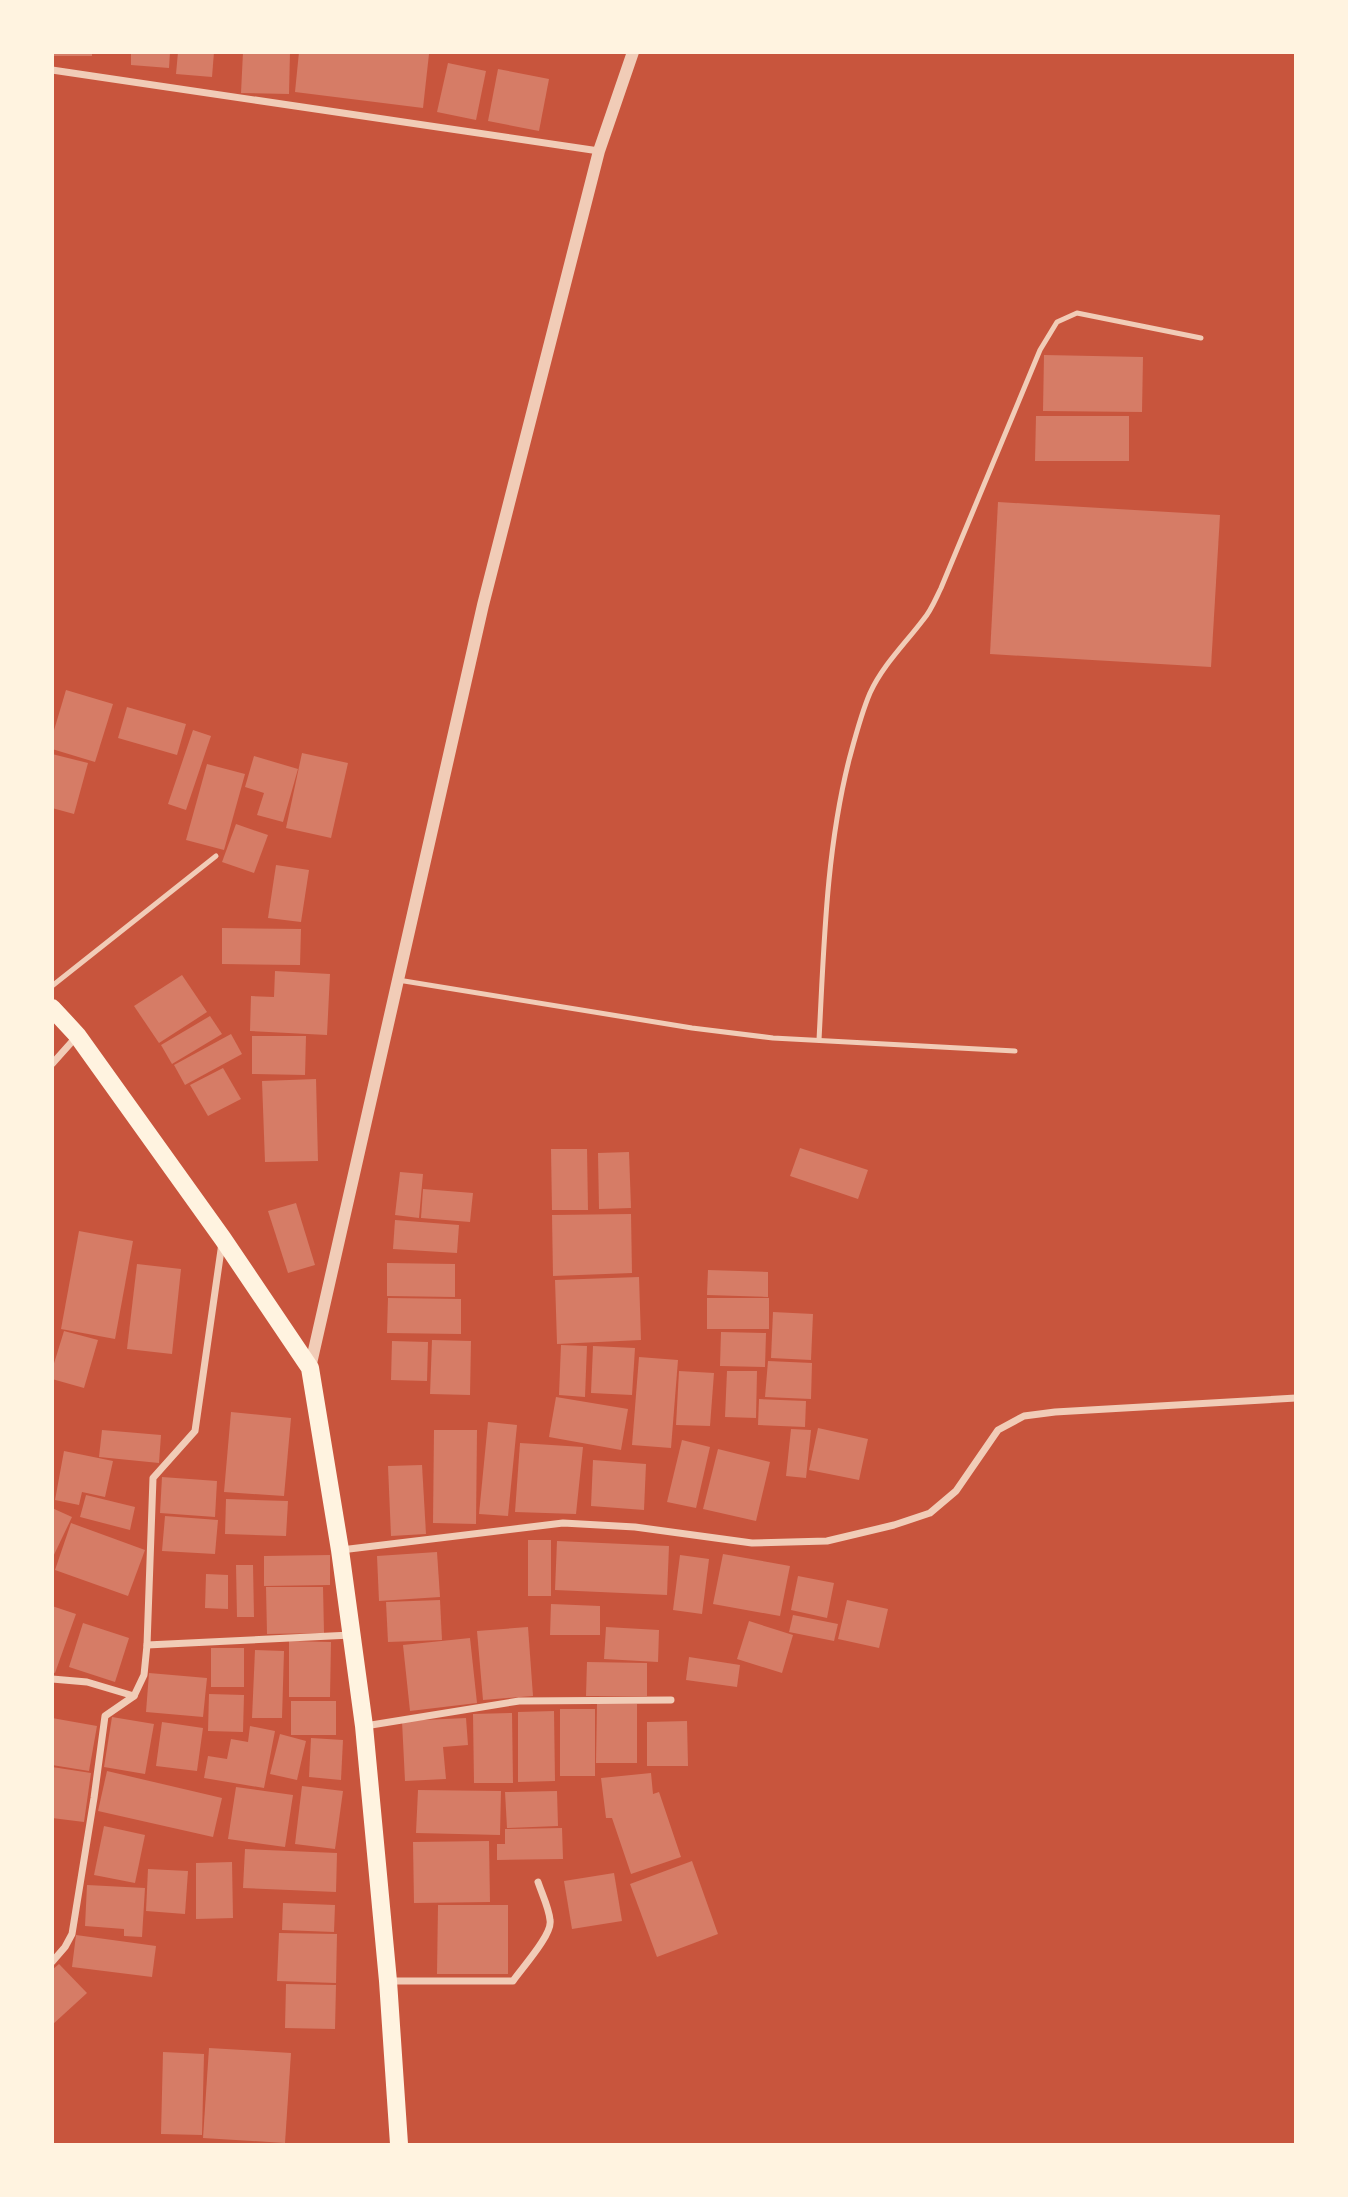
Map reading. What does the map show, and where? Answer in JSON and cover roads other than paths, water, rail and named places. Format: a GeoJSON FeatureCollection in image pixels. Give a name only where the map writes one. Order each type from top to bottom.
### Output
{"type":"FeatureCollection","features":[{"type":"Feature","properties":{"kind":"main road"},"geometry":{"type":"LineString","coordinates":[[52,1008],[77,1035],[223,1239],[310,1368],[340,1550],[364,1726],[388,1981],[399,2144]]}},
{"type":"Feature","properties":{"kind":"street"},"geometry":{"type":"LineString","coordinates":[[310,1368],[483,605],[599,151],[633,52]]}},
{"type":"Feature","properties":{"kind":"street"},"geometry":{"type":"LineString","coordinates":[[52,70],[599,151]]}},
{"type":"Feature","properties":{"kind":"street"},"geometry":{"type":"LineString","coordinates":[[52,1064],[77,1035]]}},
{"type":"Feature","properties":{"kind":"street"},"geometry":{"type":"LineString","coordinates":[[52,1962],[72,1934],[105,1716],[134,1696],[144,1675],[153,1478],[195,1431],[223,1239]]}},
{"type":"Feature","properties":{"kind":"street"},"geometry":{"type":"LineString","coordinates":[[340,1550],[563,1523],[635,1527],[752,1542],[827,1541],[894,1525],[930,1513],[956,1491],[998,1430],[1024,1416],[1296,1398]]}},
{"type":"Feature","properties":{"kind":"street"},"geometry":{"type":"LineString","coordinates":[[147,1645],[352,1635]]}},
{"type":"Feature","properties":{"kind":"street"},"geometry":{"type":"LineString","coordinates":[[52,1679],[88,1682],[134,1696]]}},
{"type":"Feature","properties":{"kind":"street"},"geometry":{"type":"LineString","coordinates":[[364,1726],[519,1701],[671,1700]]}},
{"type":"Feature","properties":{"kind":"street"},"geometry":{"type":"LineString","coordinates":[[388,1981],[513,1981],[545,1940],[551,1923],[538,1882]]}},
{"type":"Feature","properties":{"kind":"lane"},"geometry":{"type":"LineString","coordinates":[[819,1040],[828,876],[838,803],[857,730],[870,694],[888,661],[925,618],[941,588],[1041,351],[1057,322],[1077,313],[1201,338]]}},
{"type":"Feature","properties":{"kind":"lane"},"geometry":{"type":"LineString","coordinates":[[52,986],[216,856]]}},
{"type":"Feature","properties":{"kind":"lane"},"geometry":{"type":"LineString","coordinates":[[398,980],[692,1028],[773,1038],[1015,1051]]}}]}
